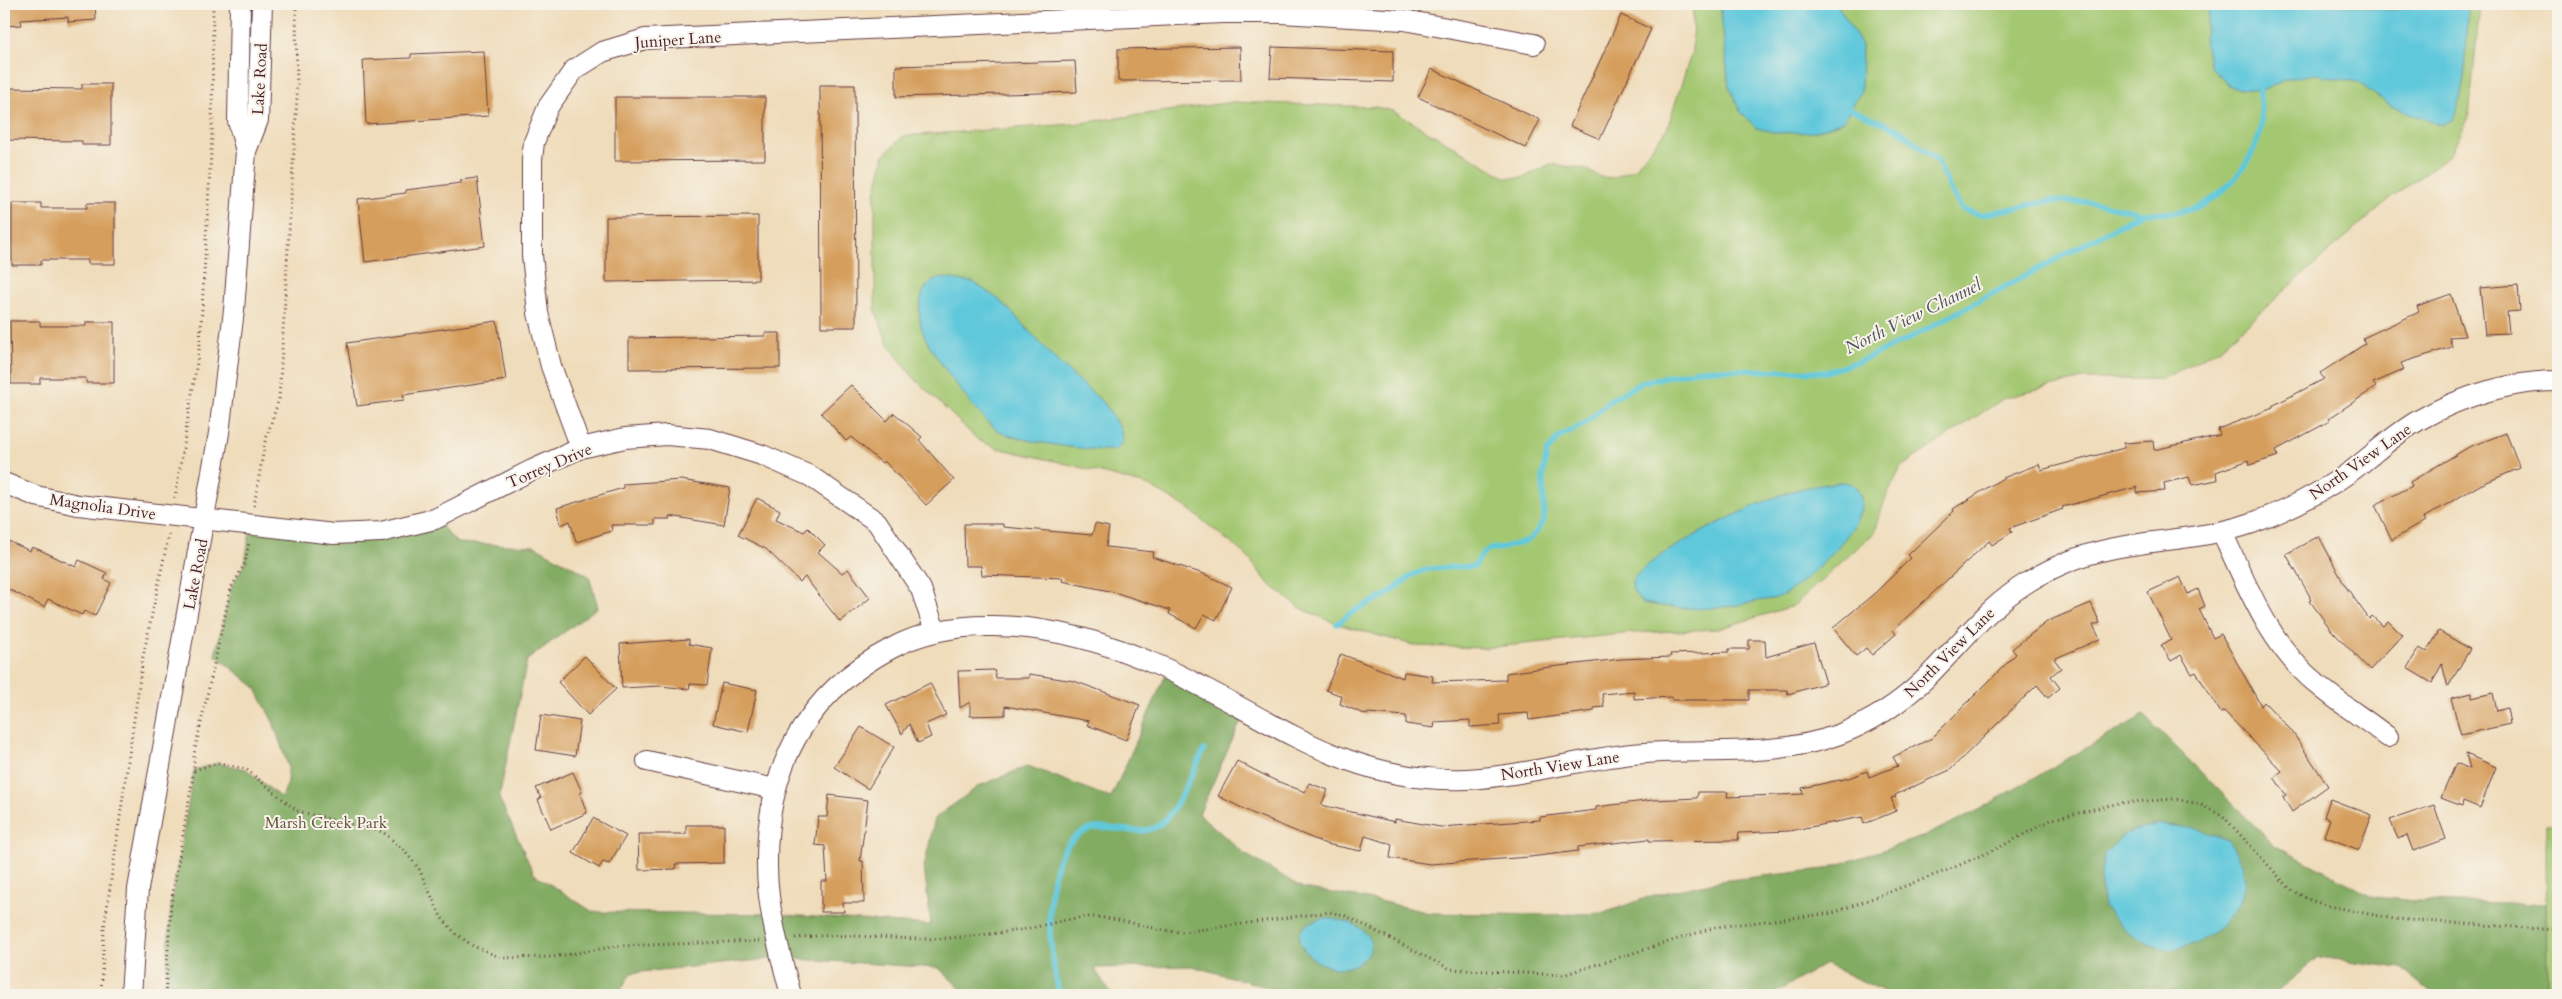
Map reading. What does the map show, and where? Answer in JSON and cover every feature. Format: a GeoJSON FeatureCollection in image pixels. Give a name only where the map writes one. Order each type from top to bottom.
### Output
{"type":"FeatureCollection","features":[{"type":"Feature","properties":{"kind":"street","name":"Lake Road"},"geometry":{"type":"LineString","coordinates":[[240,4],[238,121],[246,151]]}},
{"type":"Feature","properties":{"kind":"street","name":"Lake Road"},"geometry":{"type":"LineString","coordinates":[[132,995],[138,889],[219,433],[234,310],[246,151],[258,120],[262,4]]}},
{"type":"Feature","properties":{"kind":"street","name":"Juniper Lane"},"geometry":{"type":"LineString","coordinates":[[582,448],[560,393],[544,341],[538,313],[532,255],[532,160],[534,142],[548,107],[574,70],[602,52],[645,39],[1079,12],[1223,13],[1342,16],[1404,20],[1534,44]]}},
{"type":"Feature","properties":{"kind":"street","name":"North View Lane"},"geometry":{"type":"LineString","coordinates":[[791,995],[776,941],[766,867],[768,833],[775,789],[786,756],[802,724],[826,695],[857,668],[896,645],[935,631],[980,626],[1022,626],[1083,638],[1115,648],[1162,667],[1332,756],[1375,770],[1426,778],[1466,779],[1507,775],[1626,754],[1670,751],[1760,750],[1804,745],[1840,734],[1874,718],[1898,702],[1923,681],[1967,632],[1995,606],[2026,583],[2054,568],[2083,556],[2113,548],[2222,532],[2279,512],[2316,494],[2349,472],[2416,421],[2443,408],[2504,386],[2558,380]]}},
{"type":"Feature","properties":{"kind":"street","name":"Torrey Drive"},"geometry":{"type":"LineString","coordinates":[[205,520],[334,534],[382,532],[435,519],[532,470],[582,448],[624,438],[667,435],[710,439],[762,455],[810,476],[877,522],[921,589],[935,631]]}},
{"type":"Feature","properties":{"kind":"street","name":"Magnolia Drive"},"geometry":{"type":"LineString","coordinates":[[4,483],[32,494],[68,504],[205,520]]}},
{"type":"Feature","properties":{"kind":"street"},"geometry":{"type":"LineString","coordinates":[[2222,532],[2257,610],[2289,656],[2316,684],[2388,736]]}},
{"type":"Feature","properties":{"kind":"street"},"geometry":{"type":"LineString","coordinates":[[646,761],[775,789]]}},
{"type":"Feature","properties":{"kind":"path"},"geometry":{"type":"LineString","coordinates":[[101,995],[104,929],[143,657],[172,516],[200,344],[212,135],[213,4]]}},
{"type":"Feature","properties":{"kind":"path"},"geometry":{"type":"LineString","coordinates":[[165,995],[171,904],[194,770],[194,754],[209,679],[231,588],[245,563],[258,474],[279,398],[297,98],[296,4]]}},
{"type":"Feature","properties":{"kind":"path"},"geometry":{"type":"LineString","coordinates":[[194,770],[218,763],[246,769],[297,811],[383,832],[403,849],[419,869],[441,918],[456,934],[473,946],[502,958],[553,957],[618,946],[776,941],[826,934],[920,939],[1025,929],[1070,920],[1105,918],[1166,932],[1183,932],[1329,912],[1344,915],[1450,969],[1563,975],[1716,927],[1833,913],[1948,870],[1998,848],[2053,819],[2119,803],[2174,799],[2199,804],[2223,816],[2291,890],[2310,900],[2329,906],[2394,919],[2558,930]]}},
{"type":"Feature","properties":{"kind":"green space"},"geometry":{"type":"Polygon","coordinates":[[[1693,4],[2480,4],[2469,117],[2450,155],[2382,205],[2219,349],[2162,379],[2083,379],[2004,398],[1901,467],[1884,502],[1875,532],[1793,606],[1718,629],[1633,633],[1484,648],[1417,646],[1337,624],[1300,608],[1269,584],[1246,555],[1186,507],[1149,486],[1072,465],[997,448],[978,440],[913,377],[888,344],[875,309],[875,194],[884,155],[903,136],[1073,124],[1233,102],[1376,107],[1393,111],[1507,178],[1523,178],[1550,164],[1586,169],[1600,177],[1613,178],[1634,169],[1667,129],[1692,51],[1693,4]]]}},
{"type":"Feature","properties":{"kind":"green space","name":"Marsh Creek Park"},"geometry":{"type":"Polygon","coordinates":[[[435,519],[457,543],[535,546],[589,576],[598,607],[527,660],[499,798],[534,874],[593,912],[772,914],[931,925],[924,867],[935,818],[979,786],[1028,766],[1111,798],[1168,670],[1245,712],[1199,814],[1245,854],[1303,888],[1379,901],[1430,913],[1549,915],[1604,913],[1654,895],[1720,881],[1825,869],[1925,836],[1978,810],[2144,715],[2274,845],[2374,897],[2418,901],[2546,904],[2547,995],[2435,995],[2401,968],[2319,957],[2272,995],[1892,995],[1825,964],[1771,995],[1295,995],[1192,966],[1094,968],[1112,995],[967,995],[939,968],[781,958],[631,973],[618,995],[165,995],[171,904],[194,770],[218,763],[246,769],[281,798],[288,783],[288,766],[273,722],[255,687],[215,655],[231,588],[245,563],[251,525],[334,534],[435,519]]]}},
{"type":"Feature","properties":{"kind":"green space"},"geometry":{"type":"Polygon","coordinates":[[[2546,825],[2558,825],[2558,995],[2547,995],[2546,825]]]}},
{"type":"Feature","properties":{"kind":"water"},"geometry":{"type":"Polygon","coordinates":[[[1720,4],[1837,4],[1862,45],[1861,92],[1843,121],[1814,132],[1778,133],[1756,128],[1740,111],[1729,86],[1720,4]]]}},
{"type":"Feature","properties":{"kind":"water"},"geometry":{"type":"Polygon","coordinates":[[[2221,4],[2340,4],[2393,10],[2423,4],[2468,4],[2464,79],[2458,108],[2453,120],[2441,125],[2391,106],[2357,82],[2316,74],[2286,79],[2260,92],[2230,87],[2210,66],[2204,39],[2209,11],[2221,4]]]}},
{"type":"Feature","properties":{"kind":"water"},"geometry":{"type":"Polygon","coordinates":[[[944,278],[973,282],[1001,301],[1058,362],[1105,404],[1121,430],[1122,443],[1116,450],[1074,447],[1019,438],[997,430],[978,412],[934,353],[922,330],[920,305],[923,293],[931,282],[944,278]]]}},
{"type":"Feature","properties":{"kind":"water"},"geometry":{"type":"Polygon","coordinates":[[[1838,482],[1851,484],[1858,490],[1861,505],[1856,522],[1826,560],[1789,592],[1779,597],[1724,607],[1685,608],[1643,603],[1633,591],[1632,582],[1640,571],[1678,545],[1703,531],[1774,497],[1807,487],[1838,482]]]}},
{"type":"Feature","properties":{"kind":"water"},"geometry":{"type":"Polygon","coordinates":[[[2161,824],[2196,829],[2228,840],[2243,865],[2245,883],[2240,903],[2221,926],[2198,943],[2170,950],[2148,944],[2126,931],[2104,907],[2100,877],[2105,854],[2127,833],[2161,824]]]}},
{"type":"Feature","properties":{"kind":"water"},"geometry":{"type":"Polygon","coordinates":[[[1325,918],[1348,922],[1363,931],[1368,936],[1370,943],[1368,954],[1357,964],[1336,968],[1324,965],[1313,958],[1304,950],[1300,941],[1300,932],[1308,924],[1325,918]]]}},
{"type":"Feature","properties":{"kind":"building"},"geometry":{"type":"Polygon","coordinates":[[[4,4],[95,4],[96,20],[68,22],[68,17],[21,20],[22,25],[4,26],[4,4]]]}},
{"type":"Feature","properties":{"kind":"building"},"geometry":{"type":"Polygon","coordinates":[[[1621,15],[1651,29],[1600,139],[1570,126],[1621,15]]]}},
{"type":"Feature","properties":{"kind":"building"},"geometry":{"type":"Polygon","coordinates":[[[1240,47],[1241,80],[1118,81],[1118,49],[1240,47]]]}},
{"type":"Feature","properties":{"kind":"building"},"geometry":{"type":"Polygon","coordinates":[[[1272,47],[1393,51],[1393,82],[1270,78],[1272,47]]]}},
{"type":"Feature","properties":{"kind":"building"},"geometry":{"type":"Polygon","coordinates":[[[484,51],[488,116],[366,124],[363,60],[411,58],[411,54],[484,51]]]}},
{"type":"Feature","properties":{"kind":"building"},"geometry":{"type":"Polygon","coordinates":[[[1075,61],[1077,92],[896,97],[896,66],[1075,61]]]}},
{"type":"Feature","properties":{"kind":"building"},"geometry":{"type":"Polygon","coordinates":[[[1432,69],[1540,120],[1526,148],[1418,97],[1432,69]]]}},
{"type":"Feature","properties":{"kind":"building"},"geometry":{"type":"Polygon","coordinates":[[[82,84],[111,84],[111,145],[82,145],[82,141],[4,140],[4,88],[82,89],[82,84]]]}},
{"type":"Feature","properties":{"kind":"building"},"geometry":{"type":"Polygon","coordinates":[[[820,85],[855,85],[856,327],[821,327],[820,85]]]}},
{"type":"Feature","properties":{"kind":"building"},"geometry":{"type":"Polygon","coordinates":[[[615,97],[765,97],[765,160],[615,161],[615,97]]]}},
{"type":"Feature","properties":{"kind":"building"},"geometry":{"type":"Polygon","coordinates":[[[477,178],[485,246],[365,262],[358,199],[406,193],[406,190],[461,183],[461,180],[477,178]]]}},
{"type":"Feature","properties":{"kind":"building"},"geometry":{"type":"Polygon","coordinates":[[[12,203],[41,203],[41,208],[87,208],[87,203],[115,203],[115,264],[88,264],[88,260],[41,260],[41,265],[12,265],[12,203]]]}},
{"type":"Feature","properties":{"kind":"building"},"geometry":{"type":"Polygon","coordinates":[[[758,216],[758,280],[606,282],[606,217],[758,216]]]}},
{"type":"Feature","properties":{"kind":"building"},"geometry":{"type":"Polygon","coordinates":[[[2518,285],[2520,311],[2507,312],[2509,333],[2485,334],[2480,288],[2518,285]]]}},
{"type":"Feature","properties":{"kind":"building"},"geometry":{"type":"Polygon","coordinates":[[[2451,294],[2465,336],[2449,337],[2452,347],[2401,363],[2404,370],[2373,383],[2376,387],[2328,419],[2330,421],[2276,450],[2278,456],[2250,465],[2249,460],[2216,472],[2217,480],[2192,485],[2189,477],[2164,483],[2165,491],[2137,493],[2137,487],[2062,507],[2063,509],[2010,528],[2012,532],[1992,545],[1989,541],[1893,630],[1896,634],[1872,655],[1866,648],[1856,656],[1833,628],[1876,592],[1911,558],[1908,555],[1954,511],[1953,509],[2003,478],[2039,464],[2041,470],[2124,448],[2124,443],[2153,441],[2154,450],[2220,435],[2218,429],[2273,408],[2272,406],[2324,379],[2320,373],[2365,344],[2363,338],[2419,312],[2417,306],[2451,294]]]}},
{"type":"Feature","properties":{"kind":"building"},"geometry":{"type":"Polygon","coordinates":[[[10,321],[40,321],[40,326],[86,326],[86,322],[114,322],[114,383],[86,383],[86,378],[40,378],[40,384],[11,384],[10,321]]]}},
{"type":"Feature","properties":{"kind":"building"},"geometry":{"type":"Polygon","coordinates":[[[497,321],[506,380],[403,395],[404,400],[357,406],[347,343],[497,321]]]}},
{"type":"Feature","properties":{"kind":"building"},"geometry":{"type":"Polygon","coordinates":[[[765,333],[780,333],[780,368],[629,369],[629,338],[765,336],[765,333]]]}},
{"type":"Feature","properties":{"kind":"building"},"geometry":{"type":"Polygon","coordinates":[[[851,385],[887,421],[894,413],[922,437],[919,440],[954,480],[926,505],[884,461],[882,463],[851,437],[846,441],[821,413],[851,385]]]}},
{"type":"Feature","properties":{"kind":"building"},"geometry":{"type":"Polygon","coordinates":[[[2506,433],[2520,468],[2480,485],[2423,518],[2425,521],[2392,540],[2375,505],[2412,486],[2410,482],[2469,447],[2506,433]]]}},
{"type":"Feature","properties":{"kind":"building"},"geometry":{"type":"Polygon","coordinates":[[[681,480],[730,488],[724,525],[670,516],[670,519],[655,519],[655,525],[611,525],[612,531],[576,542],[570,521],[561,525],[557,508],[623,488],[623,484],[681,480]]]}},
{"type":"Feature","properties":{"kind":"building"},"geometry":{"type":"Polygon","coordinates":[[[757,498],[780,510],[776,519],[804,532],[808,528],[825,545],[818,552],[842,573],[848,569],[870,598],[840,622],[805,577],[800,582],[766,549],[738,535],[757,498]]]}},
{"type":"Feature","properties":{"kind":"building"},"geometry":{"type":"Polygon","coordinates":[[[964,524],[1003,524],[1003,527],[1092,535],[1095,524],[1109,527],[1106,547],[1154,552],[1152,557],[1204,574],[1232,587],[1216,620],[1204,614],[1196,628],[1169,614],[1170,610],[1114,592],[1062,581],[1063,578],[982,575],[981,566],[965,566],[964,524]]]}},
{"type":"Feature","properties":{"kind":"building"},"geometry":{"type":"Polygon","coordinates":[[[2319,536],[2344,584],[2369,619],[2372,616],[2383,626],[2388,621],[2402,635],[2370,670],[2332,631],[2310,601],[2312,600],[2286,554],[2319,536]]]}},
{"type":"Feature","properties":{"kind":"building"},"geometry":{"type":"Polygon","coordinates":[[[4,539],[30,551],[32,547],[40,550],[76,567],[79,560],[107,573],[104,579],[111,583],[95,616],[84,611],[82,615],[48,599],[44,607],[4,587],[4,539]]]}},
{"type":"Feature","properties":{"kind":"building"},"geometry":{"type":"Polygon","coordinates":[[[2180,577],[2188,594],[2198,589],[2205,606],[2199,609],[2213,638],[2221,634],[2261,706],[2264,702],[2291,730],[2328,786],[2292,812],[2283,797],[2286,795],[2274,777],[2282,771],[2224,711],[2221,713],[2196,672],[2192,674],[2181,655],[2171,661],[2161,645],[2171,640],[2148,592],[2180,577]]]}},
{"type":"Feature","properties":{"kind":"building"},"geometry":{"type":"Polygon","coordinates":[[[2091,603],[2100,623],[2093,625],[2100,639],[2054,659],[2061,668],[2051,676],[2060,688],[2048,698],[2037,685],[1950,770],[1895,795],[1896,797],[1891,798],[1896,811],[1864,824],[1862,817],[1789,831],[1739,833],[1738,840],[1649,841],[1649,839],[1578,847],[1578,851],[1530,857],[1430,864],[1390,858],[1392,844],[1365,836],[1361,851],[1326,844],[1254,814],[1218,796],[1237,761],[1274,780],[1305,792],[1309,783],[1328,790],[1321,805],[1395,822],[1395,819],[1440,827],[1540,820],[1540,817],[1596,810],[1596,807],[1653,800],[1697,798],[1698,792],[1728,792],[1727,797],[1803,794],[1802,788],[1849,778],[1867,771],[1869,777],[1898,766],[1893,757],[1932,738],[2016,654],[2012,649],[2048,621],[2091,603]]]}},
{"type":"Feature","properties":{"kind":"building"},"geometry":{"type":"Polygon","coordinates":[[[2439,631],[2470,649],[2448,687],[2442,664],[2432,683],[2407,668],[2419,648],[2427,652],[2439,631]]]}},
{"type":"Feature","properties":{"kind":"building"},"geometry":{"type":"Polygon","coordinates":[[[689,639],[689,644],[712,648],[707,685],[690,684],[689,689],[660,686],[622,688],[620,644],[689,639]]]}},
{"type":"Feature","properties":{"kind":"building"},"geometry":{"type":"Polygon","coordinates":[[[1749,640],[1765,640],[1766,657],[1814,643],[1826,683],[1788,694],[1787,690],[1749,690],[1749,700],[1672,700],[1672,697],[1634,699],[1634,691],[1602,694],[1604,707],[1594,708],[1594,711],[1529,720],[1528,713],[1499,715],[1500,725],[1470,727],[1470,720],[1435,722],[1434,728],[1406,724],[1406,716],[1368,713],[1367,715],[1340,704],[1342,696],[1326,690],[1341,654],[1403,678],[1404,672],[1433,676],[1432,682],[1506,680],[1506,673],[1550,667],[1621,659],[1671,657],[1670,654],[1729,652],[1729,649],[1749,649],[1749,640]]]}},
{"type":"Feature","properties":{"kind":"building"},"geometry":{"type":"Polygon","coordinates":[[[585,656],[616,689],[588,715],[558,682],[585,656]]]}},
{"type":"Feature","properties":{"kind":"building"},"geometry":{"type":"Polygon","coordinates":[[[994,670],[996,678],[1029,678],[1029,674],[1074,681],[1140,705],[1126,740],[1087,725],[1089,721],[1005,706],[1005,715],[970,716],[970,702],[960,708],[958,671],[994,670]]]}},
{"type":"Feature","properties":{"kind":"building"},"geometry":{"type":"Polygon","coordinates":[[[722,683],[757,690],[748,732],[713,724],[722,683]]]}},
{"type":"Feature","properties":{"kind":"building"},"geometry":{"type":"Polygon","coordinates":[[[930,683],[946,715],[926,724],[931,737],[918,743],[909,724],[902,734],[886,705],[930,683]]]}},
{"type":"Feature","properties":{"kind":"building"},"geometry":{"type":"Polygon","coordinates":[[[2472,693],[2472,698],[2493,693],[2497,711],[2507,708],[2510,724],[2461,735],[2451,698],[2472,693]]]}},
{"type":"Feature","properties":{"kind":"building"},"geometry":{"type":"Polygon","coordinates":[[[541,715],[580,721],[575,756],[536,750],[541,715]]]}},
{"type":"Feature","properties":{"kind":"building"},"geometry":{"type":"Polygon","coordinates":[[[861,727],[894,747],[868,789],[834,767],[861,727]]]}},
{"type":"Feature","properties":{"kind":"building"},"geometry":{"type":"Polygon","coordinates":[[[2466,754],[2496,767],[2480,808],[2463,801],[2462,806],[2441,798],[2456,763],[2470,769],[2466,754]]]}},
{"type":"Feature","properties":{"kind":"building"},"geometry":{"type":"Polygon","coordinates":[[[573,772],[582,792],[580,794],[587,813],[551,829],[538,800],[541,798],[536,788],[573,772]]]}},
{"type":"Feature","properties":{"kind":"building"},"geometry":{"type":"Polygon","coordinates":[[[829,795],[868,800],[860,861],[863,861],[864,903],[843,903],[844,912],[821,912],[821,881],[827,881],[825,846],[815,845],[818,817],[827,817],[829,795]]]}},
{"type":"Feature","properties":{"kind":"building"},"geometry":{"type":"Polygon","coordinates":[[[2330,799],[2372,815],[2359,850],[2324,836],[2330,819],[2324,817],[2330,799]]]}},
{"type":"Feature","properties":{"kind":"building"},"geometry":{"type":"Polygon","coordinates":[[[2434,805],[2446,839],[2413,851],[2407,835],[2398,839],[2390,820],[2434,805]]]}},
{"type":"Feature","properties":{"kind":"building"},"geometry":{"type":"Polygon","coordinates":[[[593,818],[626,836],[609,864],[603,862],[599,868],[573,853],[593,818]]]}},
{"type":"Feature","properties":{"kind":"building"},"geometry":{"type":"Polygon","coordinates":[[[686,825],[724,825],[724,863],[675,864],[676,869],[639,870],[638,834],[686,834],[686,825]]]}},
{"type":"Feature","properties":{"kind":"waterway","name":"North View Channel"},"geometry":{"type":"LineString","coordinates":[[1337,624],[1354,611],[1388,594],[1412,575],[1428,569],[1475,566],[1482,554],[1491,548],[1498,549],[1527,541],[1536,533],[1544,520],[1543,474],[1547,452],[1560,436],[1583,425],[1609,401],[1642,382],[1704,369],[1826,372],[1860,361],[1908,339],[2142,213],[2182,211],[2206,203],[2226,188],[2235,178],[2256,145],[2261,129],[2260,92]]}},
{"type":"Feature","properties":{"kind":"waterway"},"geometry":{"type":"LineString","coordinates":[[1851,109],[1899,130],[1937,160],[1950,189],[1962,209],[1980,215],[2049,201],[2090,202],[2142,213]]}},
{"type":"Feature","properties":{"kind":"waterway","name":"North View Channel"},"geometry":{"type":"LineString","coordinates":[[1060,995],[1052,954],[1050,903],[1053,878],[1061,856],[1073,839],[1091,829],[1106,828],[1140,831],[1149,830],[1163,822],[1177,803],[1204,750]]}}]}
